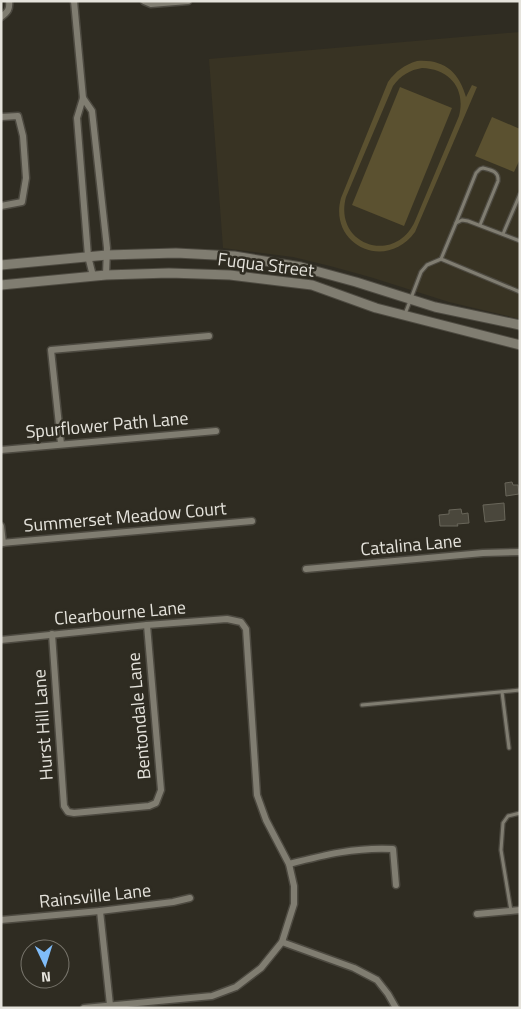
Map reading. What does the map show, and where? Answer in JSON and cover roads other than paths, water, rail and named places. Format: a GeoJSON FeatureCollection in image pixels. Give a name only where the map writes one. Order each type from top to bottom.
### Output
{"type":"FeatureCollection","features":[{"type":"Feature","properties":{"kind":"main road","name":"Fuqua Street"},"geometry":{"type":"LineString","coordinates":[[1,264],[107,255],[176,253],[234,256],[301,267],[435,307],[520,325]]}},
{"type":"Feature","properties":{"kind":"main road","name":"Fuqua Street"},"geometry":{"type":"LineString","coordinates":[[1,285],[106,275],[169,273],[230,275],[312,285],[376,308],[520,345]]}},
{"type":"Feature","properties":{"kind":"street"},"geometry":{"type":"LineString","coordinates":[[4,15],[10,7],[9,1]]}},
{"type":"Feature","properties":{"kind":"street"},"geometry":{"type":"LineString","coordinates":[[74,1],[83,98],[77,118],[88,256],[93,276]]}},
{"type":"Feature","properties":{"kind":"street"},"geometry":{"type":"LineString","coordinates":[[144,1],[151,4],[188,1]]}},
{"type":"Feature","properties":{"kind":"street"},"geometry":{"type":"LineString","coordinates":[[83,98],[92,112],[107,255],[106,275]]}},
{"type":"Feature","properties":{"kind":"street"},"geometry":{"type":"LineString","coordinates":[[1,117],[18,116],[24,136],[26,178],[22,202],[1,206]]}},
{"type":"Feature","properties":{"kind":"street"},"geometry":{"type":"LineString","coordinates":[[60,444],[50,350],[209,336]]}},
{"type":"Feature","properties":{"kind":"street","name":"Spurflower Path Lane"},"geometry":{"type":"LineString","coordinates":[[1,450],[216,431]]}},
{"type":"Feature","properties":{"kind":"street","name":"Summerset Meadow Court"},"geometry":{"type":"LineString","coordinates":[[2,543],[252,521]]}},
{"type":"Feature","properties":{"kind":"street"},"geometry":{"type":"LineString","coordinates":[[1,526],[2,543]]}},
{"type":"Feature","properties":{"kind":"street","name":"Catalina Lane"},"geometry":{"type":"LineString","coordinates":[[306,570],[520,552]]}},
{"type":"Feature","properties":{"kind":"street","name":"Clearbourne Lane"},"geometry":{"type":"LineString","coordinates":[[1,640],[147,625],[228,619],[241,622],[246,629],[257,795],[266,820],[289,864]]}},
{"type":"Feature","properties":{"kind":"street","name":"Bentondale Lane"},"geometry":{"type":"LineString","coordinates":[[68,812],[149,806],[156,803],[160,790],[147,625]]}},
{"type":"Feature","properties":{"kind":"street","name":"Hurst Hill Lane"},"geometry":{"type":"LineString","coordinates":[[52,634],[64,806],[68,812]]}},
{"type":"Feature","properties":{"kind":"street"},"geometry":{"type":"LineString","coordinates":[[84,1008],[212,996],[236,987],[260,968],[282,942],[294,904],[294,886],[289,864],[344,851],[375,848],[392,849],[396,885]]}},
{"type":"Feature","properties":{"kind":"street","name":"Rainsville Lane"},"geometry":{"type":"LineString","coordinates":[[1,920],[100,911],[173,902],[190,898]]}},
{"type":"Feature","properties":{"kind":"street"},"geometry":{"type":"LineString","coordinates":[[477,914],[520,910]]}},
{"type":"Feature","properties":{"kind":"street"},"geometry":{"type":"LineString","coordinates":[[100,911],[110,1005]]}},
{"type":"Feature","properties":{"kind":"street"},"geometry":{"type":"LineString","coordinates":[[282,942],[354,968],[377,980],[396,1008]]}},
{"type":"Feature","properties":{"kind":"lane"},"geometry":{"type":"LineString","coordinates":[[405,315],[421,272],[427,265],[441,259],[476,173],[483,168],[496,172],[498,181],[480,225]]}},
{"type":"Feature","properties":{"kind":"lane"},"geometry":{"type":"LineString","coordinates":[[503,234],[520,194]]}},
{"type":"Feature","properties":{"kind":"lane"},"geometry":{"type":"LineString","coordinates":[[456,224],[462,220],[468,221],[520,241]]}},
{"type":"Feature","properties":{"kind":"lane"},"geometry":{"type":"LineString","coordinates":[[441,259],[520,292]]}},
{"type":"Feature","properties":{"kind":"lane"},"geometry":{"type":"LineString","coordinates":[[362,705],[520,690]]}},
{"type":"Feature","properties":{"kind":"lane"},"geometry":{"type":"LineString","coordinates":[[502,692],[509,748]]}},
{"type":"Feature","properties":{"kind":"lane"},"geometry":{"type":"LineString","coordinates":[[512,911],[501,850],[503,823],[508,816],[520,813]]}}]}
